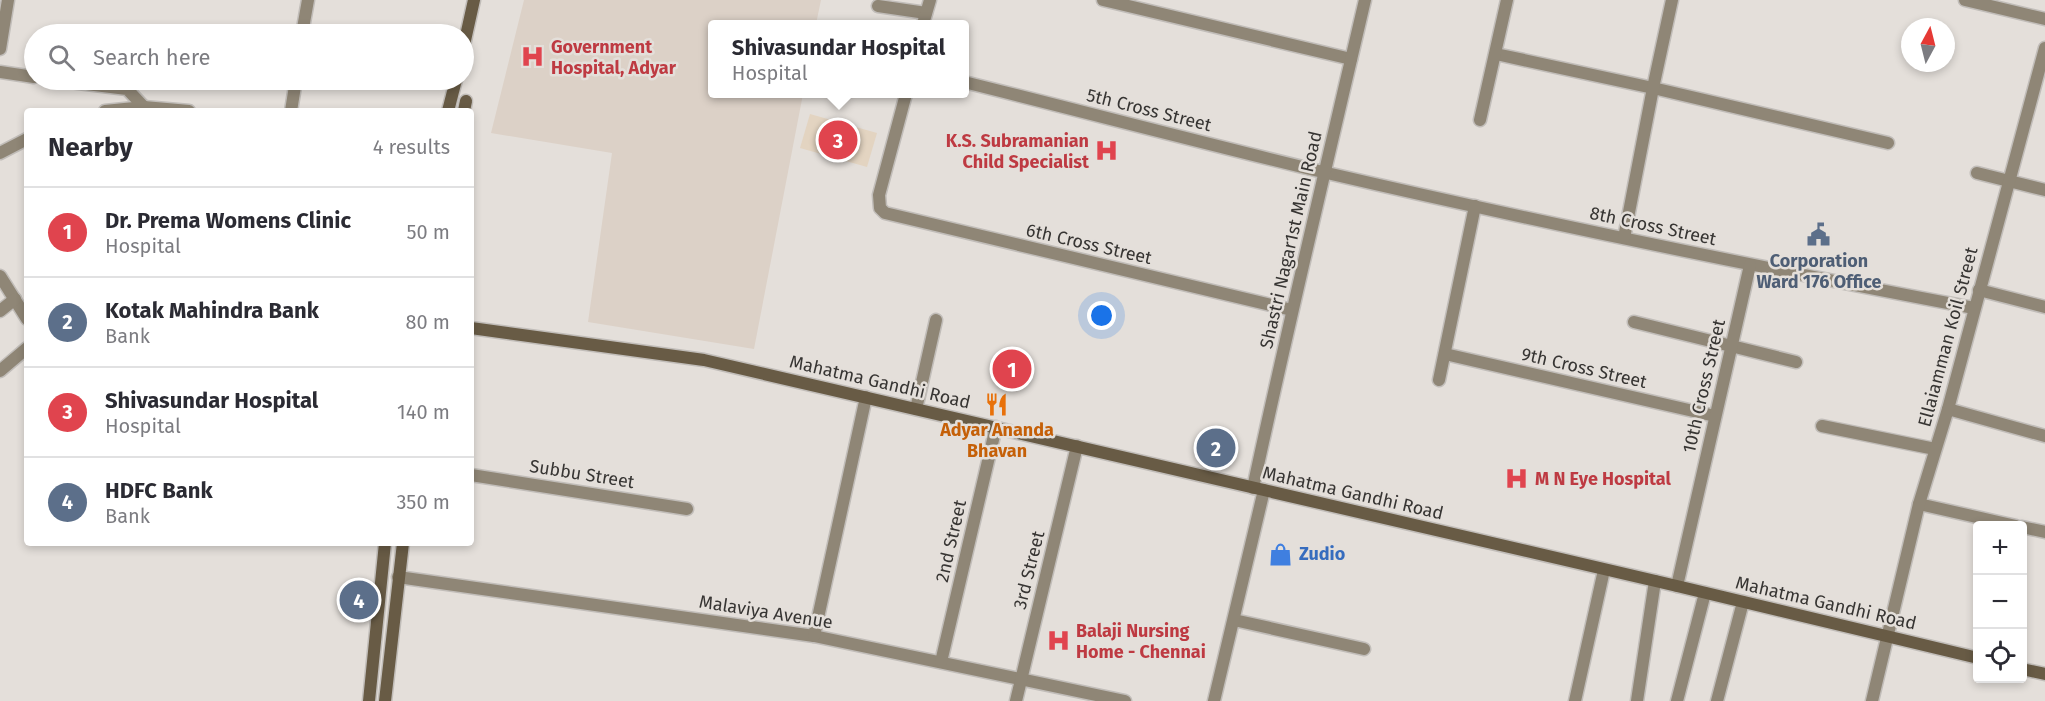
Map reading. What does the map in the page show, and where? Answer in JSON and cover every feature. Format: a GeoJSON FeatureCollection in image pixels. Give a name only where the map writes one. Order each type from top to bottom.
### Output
{"type":"FeatureCollection","features":[{"type":"Feature","properties":{"kind":"main road"},"geometry":{"type":"LineString","coordinates":[[469,24],[474,0]]}},
{"type":"Feature","properties":{"kind":"main road"},"geometry":{"type":"LineString","coordinates":[[450,105],[454,90]]}},
{"type":"Feature","properties":{"kind":"main road","name":"Mahatma Gandhi Road"},"geometry":{"type":"LineString","coordinates":[[474,328],[704,360],[1973,657]]}},
{"type":"Feature","properties":{"kind":"main road"},"geometry":{"type":"LineString","coordinates":[[369,701],[385,546]]}},
{"type":"Feature","properties":{"kind":"main road"},"geometry":{"type":"LineString","coordinates":[[385,701],[403,546]]}},
{"type":"Feature","properties":{"kind":"main road"},"geometry":{"type":"LineString","coordinates":[[2027,670],[2045,675]]}},
{"type":"Feature","properties":{"kind":"street"},"geometry":{"type":"LineString","coordinates":[[0,49],[8,0]]}},
{"type":"Feature","properties":{"kind":"street"},"geometry":{"type":"LineString","coordinates":[[304,24],[308,0]]}},
{"type":"Feature","properties":{"kind":"street"},"geometry":{"type":"LineString","coordinates":[[878,6],[925,19],[930,0]]}},
{"type":"Feature","properties":{"kind":"street"},"geometry":{"type":"LineString","coordinates":[[1103,0],[1351,59]]}},
{"type":"Feature","properties":{"kind":"street","name":"Shastri Nagar1st Main Road"},"geometry":{"type":"LineString","coordinates":[[1258,489],[1292,310],[1365,0]]}},
{"type":"Feature","properties":{"kind":"street"},"geometry":{"type":"LineString","coordinates":[[1480,120],[1507,0]]}},
{"type":"Feature","properties":{"kind":"street"},"geometry":{"type":"LineString","coordinates":[[1624,238],[1672,0]]}},
{"type":"Feature","properties":{"kind":"street"},"geometry":{"type":"LineString","coordinates":[[1965,0],[2045,19]]}},
{"type":"Feature","properties":{"kind":"street","name":"Ellaiamman Koil Street"},"geometry":{"type":"LineString","coordinates":[[1872,701],[1919,504],[1948,409],[2045,48]]}},
{"type":"Feature","properties":{"kind":"street"},"geometry":{"type":"LineString","coordinates":[[1496,54],[1888,143]]}},
{"type":"Feature","properties":{"kind":"street"},"geometry":{"type":"LineString","coordinates":[[0,72],[24,76]]}},
{"type":"Feature","properties":{"kind":"street","name":"5th Cross Street"},"geometry":{"type":"LineString","coordinates":[[969,83],[1326,172]]}},
{"type":"Feature","properties":{"kind":"street"},"geometry":{"type":"LineString","coordinates":[[128,90],[144,107]]}},
{"type":"Feature","properties":{"kind":"street"},"geometry":{"type":"LineString","coordinates":[[291,108],[294,90]]}},
{"type":"Feature","properties":{"kind":"street","name":"6th Cross Street"},"geometry":{"type":"LineString","coordinates":[[905,98],[879,195],[880,208],[885,213],[893,217],[1292,310]]}},
{"type":"Feature","properties":{"kind":"street"},"geometry":{"type":"LineString","coordinates":[[450,105],[465,106]]}},
{"type":"Feature","properties":{"kind":"street"},"geometry":{"type":"LineString","coordinates":[[134,108],[155,108]]}},
{"type":"Feature","properties":{"kind":"street"},"geometry":{"type":"LineString","coordinates":[[0,153],[24,141]]}},
{"type":"Feature","properties":{"kind":"street","name":"8th Cross Street"},"geometry":{"type":"LineString","coordinates":[[1326,172],[1750,265],[1974,308]]}},
{"type":"Feature","properties":{"kind":"street"},"geometry":{"type":"LineString","coordinates":[[1977,173],[2045,190]]}},
{"type":"Feature","properties":{"kind":"street"},"geometry":{"type":"LineString","coordinates":[[1439,380],[1475,206]]}},
{"type":"Feature","properties":{"kind":"street","name":"10th Cross Street"},"geometry":{"type":"LineString","coordinates":[[1677,586],[1750,265]]}},
{"type":"Feature","properties":{"kind":"street"},"geometry":{"type":"LineString","coordinates":[[0,276],[24,314]]}},
{"type":"Feature","properties":{"kind":"street"},"geometry":{"type":"LineString","coordinates":[[1979,290],[2045,307]]}},
{"type":"Feature","properties":{"kind":"street"},"geometry":{"type":"LineString","coordinates":[[0,311],[15,299]]}},
{"type":"Feature","properties":{"kind":"street"},"geometry":{"type":"LineString","coordinates":[[916,409],[936,320]]}},
{"type":"Feature","properties":{"kind":"street"},"geometry":{"type":"LineString","coordinates":[[1634,322],[1796,362]]}},
{"type":"Feature","properties":{"kind":"street"},"geometry":{"type":"LineString","coordinates":[[0,371],[24,351]]}},
{"type":"Feature","properties":{"kind":"street","name":"9th Cross Street"},"geometry":{"type":"LineString","coordinates":[[1444,354],[1715,416]]}},
{"type":"Feature","properties":{"kind":"street"},"geometry":{"type":"LineString","coordinates":[[814,636],[866,398]]}},
{"type":"Feature","properties":{"kind":"street"},"geometry":{"type":"LineString","coordinates":[[1948,409],[2045,436]]}},
{"type":"Feature","properties":{"kind":"street"},"geometry":{"type":"LineString","coordinates":[[1822,426],[1935,449]]}},
{"type":"Feature","properties":{"kind":"street","name":"2nd Street"},"geometry":{"type":"LineString","coordinates":[[941,662],[996,427]]}},
{"type":"Feature","properties":{"kind":"street","name":"3rd Street"},"geometry":{"type":"LineString","coordinates":[[1016,701],[1077,446]]}},
{"type":"Feature","properties":{"kind":"street","name":"Subbu Street"},"geometry":{"type":"LineString","coordinates":[[474,475],[687,509]]}},
{"type":"Feature","properties":{"kind":"street"},"geometry":{"type":"LineString","coordinates":[[1214,701],[1234,620],[1258,489]]}},
{"type":"Feature","properties":{"kind":"street"},"geometry":{"type":"LineString","coordinates":[[1919,504],[1998,521]]}},
{"type":"Feature","properties":{"kind":"street"},"geometry":{"type":"LineString","coordinates":[[2027,528],[2045,532]]}},
{"type":"Feature","properties":{"kind":"street"},"geometry":{"type":"LineString","coordinates":[[1575,701],[1604,570]]}},
{"type":"Feature","properties":{"kind":"street","name":"Malaviya Avenue"},"geometry":{"type":"LineString","coordinates":[[398,577],[814,636],[1125,701]]}},
{"type":"Feature","properties":{"kind":"street"},"geometry":{"type":"LineString","coordinates":[[1637,701],[1655,581]]}},
{"type":"Feature","properties":{"kind":"street"},"geometry":{"type":"LineString","coordinates":[[1677,701],[1705,593]]}},
{"type":"Feature","properties":{"kind":"street"},"geometry":{"type":"LineString","coordinates":[[1717,701],[1743,602]]}},
{"type":"Feature","properties":{"kind":"street"},"geometry":{"type":"LineString","coordinates":[[1234,620],[1364,649]]}},
{"type":"Feature","properties":{"kind":"shaded area"},"geometry":{"type":"Polygon","coordinates":[[[524,0],[821,0],[817,20],[708,20],[708,98],[802,98],[754,349],[588,322],[612,153],[491,133],[524,0]]]}},
{"type":"Feature","properties":{"kind":"shaded area"},"geometry":{"type":"Polygon","coordinates":[[[810,114],[877,133],[867,167],[800,148],[810,114]]]}},
{"type":"Feature","properties":{"kind":"place","name":"Government Hospital, Adyar"},"geometry":{"type":"Point","coordinates":[533,57]}},
{"type":"Feature","properties":{"kind":"place","name":"Shivasundar Hospital"},"geometry":{"type":"Point","coordinates":[838,140]}},
{"type":"Feature","properties":{"kind":"place","name":"K.S. Subramanian Child Specialist"},"geometry":{"type":"Point","coordinates":[1107,151]}},
{"type":"Feature","properties":{"kind":"place","name":"Corporation Ward 176 Office"},"geometry":{"type":"Point","coordinates":[1819,235]}},
{"type":"Feature","properties":{"kind":"place","name":"Dr. Prema Womens Clinic"},"geometry":{"type":"Point","coordinates":[1012,369]}},
{"type":"Feature","properties":{"kind":"place","name":"Adyar Ananda Bhavan"},"geometry":{"type":"Point","coordinates":[997,404]}},
{"type":"Feature","properties":{"kind":"place","name":"Kotak Mahindra Bank"},"geometry":{"type":"Point","coordinates":[1216,448]}},
{"type":"Feature","properties":{"kind":"place","name":"M N Eye Hospital"},"geometry":{"type":"Point","coordinates":[1517,479]}},
{"type":"Feature","properties":{"kind":"place","name":"Zudio"},"geometry":{"type":"Point","coordinates":[1281,554]}},
{"type":"Feature","properties":{"kind":"place","name":"HDFC Bank"},"geometry":{"type":"Point","coordinates":[359,600]}},
{"type":"Feature","properties":{"kind":"place","name":"Balaji Nursing Home - Chennai"},"geometry":{"type":"Point","coordinates":[1058,641]}}]}
